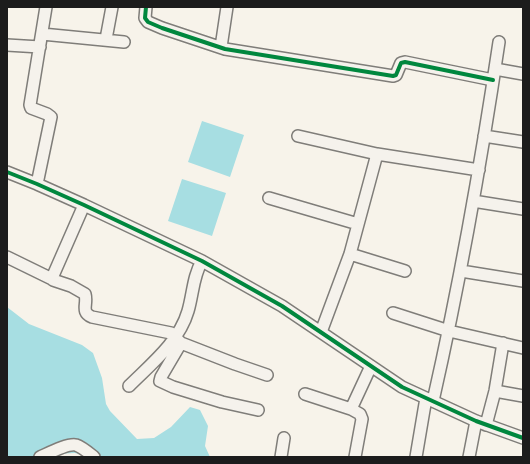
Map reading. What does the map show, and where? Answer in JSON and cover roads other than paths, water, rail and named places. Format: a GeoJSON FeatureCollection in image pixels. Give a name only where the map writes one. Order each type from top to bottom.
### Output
{"type":"FeatureCollection","features":[{"type":"Feature","properties":{"kind":"street"},"geometry":{"type":"LineString","coordinates":[[37,184],[51,121],[49,115],[30,106],[46,7]]}},
{"type":"Feature","properties":{"kind":"street"},"geometry":{"type":"LineString","coordinates":[[106,40],[112,7]]}},
{"type":"Feature","properties":{"kind":"street"},"geometry":{"type":"LineString","coordinates":[[146,7],[145,18],[148,22],[221,47],[392,76],[396,74],[402,63],[405,62],[494,74],[523,74]]}},
{"type":"Feature","properties":{"kind":"street"},"geometry":{"type":"LineString","coordinates":[[221,47],[227,7]]}},
{"type":"Feature","properties":{"kind":"street"},"geometry":{"type":"LineString","coordinates":[[42,34],[124,42]]}},
{"type":"Feature","properties":{"kind":"street"},"geometry":{"type":"LineString","coordinates":[[416,457],[449,331],[461,271],[479,170],[499,42]]}},
{"type":"Feature","properties":{"kind":"street"},"geometry":{"type":"LineString","coordinates":[[7,45],[40,47]]}},
{"type":"Feature","properties":{"kind":"street"},"geometry":{"type":"LineString","coordinates":[[298,136],[377,154],[479,170]]}},
{"type":"Feature","properties":{"kind":"street"},"geometry":{"type":"LineString","coordinates":[[484,136],[523,142]]}},
{"type":"Feature","properties":{"kind":"street"},"geometry":{"type":"LineString","coordinates":[[321,332],[350,254],[377,154]]}},
{"type":"Feature","properties":{"kind":"street"},"geometry":{"type":"LineString","coordinates":[[7,172],[84,205],[202,261],[282,306],[402,387],[481,423],[523,438]]}},
{"type":"Feature","properties":{"kind":"street"},"geometry":{"type":"LineString","coordinates":[[269,198],[358,224]]}},
{"type":"Feature","properties":{"kind":"street"},"geometry":{"type":"LineString","coordinates":[[473,201],[523,209]]}},
{"type":"Feature","properties":{"kind":"street"},"geometry":{"type":"LineString","coordinates":[[52,279],[84,205]]}},
{"type":"Feature","properties":{"kind":"street"},"geometry":{"type":"LineString","coordinates":[[350,254],[405,271]]}},
{"type":"Feature","properties":{"kind":"street"},"geometry":{"type":"LineString","coordinates":[[7,257],[52,279],[71,286],[85,294],[85,311],[88,315],[170,333],[179,340],[235,364],[267,375]]}},
{"type":"Feature","properties":{"kind":"street"},"geometry":{"type":"LineString","coordinates":[[202,261],[197,272],[188,311],[179,340],[160,381],[173,387],[222,402],[258,410]]}},
{"type":"Feature","properties":{"kind":"street"},"geometry":{"type":"LineString","coordinates":[[461,271],[523,281]]}},
{"type":"Feature","properties":{"kind":"street"},"geometry":{"type":"LineString","coordinates":[[393,312],[449,331],[523,348]]}},
{"type":"Feature","properties":{"kind":"street"},"geometry":{"type":"LineString","coordinates":[[129,386],[179,340]]}},
{"type":"Feature","properties":{"kind":"street"},"geometry":{"type":"LineString","coordinates":[[468,457],[495,392],[503,343]]}},
{"type":"Feature","properties":{"kind":"street"},"geometry":{"type":"LineString","coordinates":[[351,409],[371,366]]}},
{"type":"Feature","properties":{"kind":"street"},"geometry":{"type":"LineString","coordinates":[[495,392],[523,396]]}},
{"type":"Feature","properties":{"kind":"street"},"geometry":{"type":"LineString","coordinates":[[305,394],[351,409],[360,414],[362,419],[355,457]]}},
{"type":"Feature","properties":{"kind":"street"},"geometry":{"type":"LineString","coordinates":[[281,457],[284,438]]}},
{"type":"Feature","properties":{"kind":"street"},"geometry":{"type":"LineString","coordinates":[[40,457],[74,444],[83,448],[94,457]]}},
{"type":"Feature","properties":{"kind":"water"},"geometry":{"type":"Polygon","coordinates":[[[202,121],[244,135],[230,177],[188,162],[202,121]]]}},
{"type":"Feature","properties":{"kind":"water"},"geometry":{"type":"Polygon","coordinates":[[[182,179],[226,193],[212,236],[168,221],[182,179]]]}},
{"type":"Feature","properties":{"kind":"water"},"geometry":{"type":"Polygon","coordinates":[[[7,307],[29,324],[82,345],[93,353],[102,378],[106,404],[110,411],[137,439],[154,438],[171,427],[190,407],[200,410],[208,426],[205,446],[210,457],[88,457],[75,453],[54,454],[47,457],[7,457],[7,307]]]}}]}
